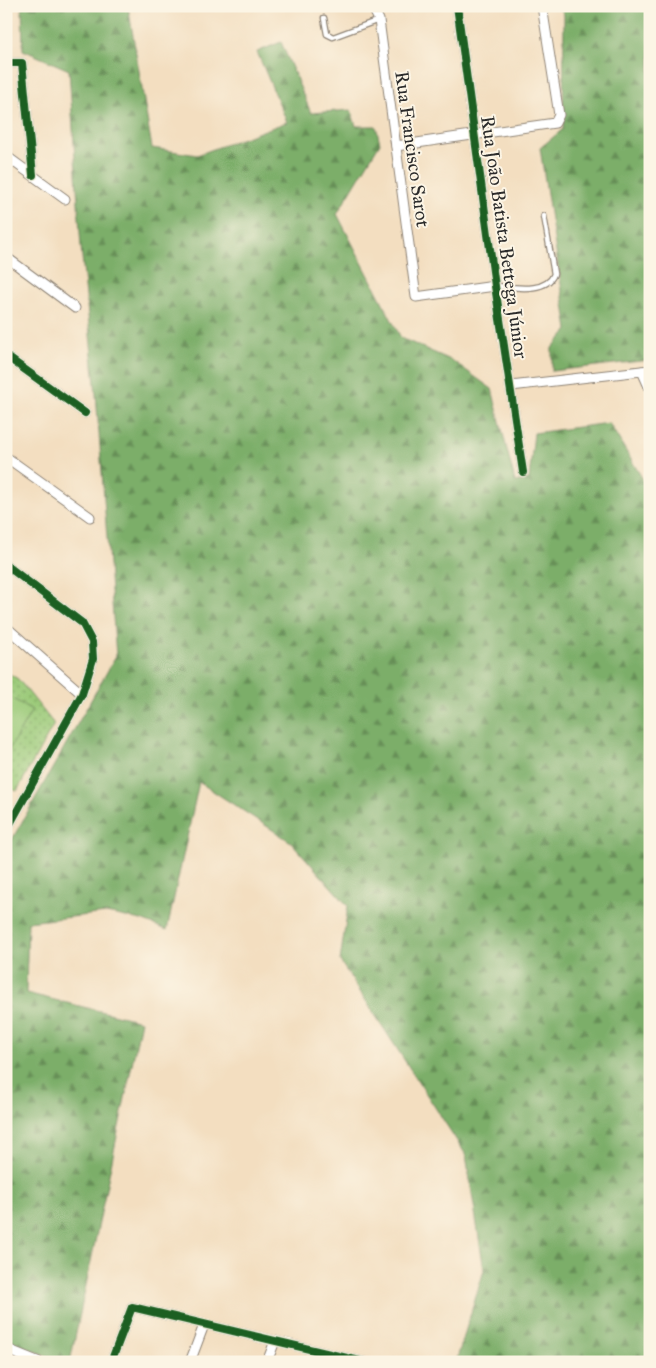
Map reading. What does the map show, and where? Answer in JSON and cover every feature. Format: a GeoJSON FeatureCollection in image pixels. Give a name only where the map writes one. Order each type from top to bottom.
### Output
{"type":"FeatureCollection","features":[{"type":"Feature","properties":{"kind":"street","name":"Rua Francisco Sarot"},"geometry":{"type":"LineString","coordinates":[[372,6],[378,20],[416,297],[495,286]]}},
{"type":"Feature","properties":{"kind":"street","name":"Rua João Batista Bettega Júnior"},"geometry":{"type":"LineString","coordinates":[[457,6],[495,286],[524,472]]}},
{"type":"Feature","properties":{"kind":"street"},"geometry":{"type":"LineString","coordinates":[[396,146],[555,123],[559,114],[542,6]]}},
{"type":"Feature","properties":{"kind":"street"},"geometry":{"type":"LineString","coordinates":[[6,63],[22,63],[33,175]]}},
{"type":"Feature","properties":{"kind":"street"},"geometry":{"type":"LineString","coordinates":[[6,156],[65,199]]}},
{"type":"Feature","properties":{"kind":"street"},"geometry":{"type":"LineString","coordinates":[[6,257],[76,308]]}},
{"type":"Feature","properties":{"kind":"street"},"geometry":{"type":"LineString","coordinates":[[6,356],[85,412]]}},
{"type":"Feature","properties":{"kind":"street"},"geometry":{"type":"LineString","coordinates":[[511,386],[646,371],[650,389]]}},
{"type":"Feature","properties":{"kind":"street"},"geometry":{"type":"LineString","coordinates":[[6,456],[90,517]]}},
{"type":"Feature","properties":{"kind":"street"},"geometry":{"type":"LineString","coordinates":[[6,565],[82,623],[92,642],[93,659],[82,694],[6,831]]}},
{"type":"Feature","properties":{"kind":"street"},"geometry":{"type":"LineString","coordinates":[[6,626],[82,694]]}},
{"type":"Feature","properties":{"kind":"street"},"geometry":{"type":"LineString","coordinates":[[111,1362],[132,1308],[364,1362]]}},
{"type":"Feature","properties":{"kind":"street"},"geometry":{"type":"LineString","coordinates":[[190,1362],[204,1324]]}},
{"type":"Feature","properties":{"kind":"street"},"geometry":{"type":"LineString","coordinates":[[267,1362],[275,1341]]}},
{"type":"Feature","properties":{"kind":"street"},"geometry":{"type":"LineString","coordinates":[[6,1349],[38,1362]]}},
{"type":"Feature","properties":{"kind":"lane"},"geometry":{"type":"LineString","coordinates":[[324,18],[327,34],[333,37],[378,20]]}},
{"type":"Feature","properties":{"kind":"lane"},"geometry":{"type":"LineString","coordinates":[[495,286],[530,287],[546,284],[551,280],[554,274],[544,216]]}},
{"type":"Feature","properties":{"kind":"green space"},"geometry":{"type":"Polygon","coordinates":[[[22,6],[128,6],[152,148],[197,155],[287,122],[257,52],[281,42],[311,113],[351,110],[356,126],[376,126],[380,143],[337,214],[401,338],[453,361],[492,389],[515,482],[529,479],[534,433],[609,423],[650,491],[650,1362],[456,1362],[484,1270],[466,1155],[340,961],[348,906],[291,842],[199,782],[167,930],[141,920],[106,913],[28,922],[26,993],[141,1021],[70,1362],[63,1362],[6,1340],[6,850],[116,656],[96,394],[81,247],[69,70],[23,50],[22,6]]]}},
{"type":"Feature","properties":{"kind":"green space"},"geometry":{"type":"Polygon","coordinates":[[[560,6],[650,6],[650,360],[552,371],[552,348],[568,330],[540,148],[563,129],[564,15],[560,6]]]}},
{"type":"Feature","properties":{"kind":"green space"},"geometry":{"type":"Polygon","coordinates":[[[6,672],[18,679],[54,724],[17,791],[6,787],[6,672]]]}},
{"type":"Feature","properties":{"kind":"green space"},"geometry":{"type":"Polygon","coordinates":[[[6,695],[32,710],[6,755],[6,695]]]}},
{"type":"Feature","properties":{"kind":"cycle path"},"geometry":{"type":"LineString","coordinates":[[457,6],[495,286],[523,472]]}},
{"type":"Feature","properties":{"kind":"cycle path"},"geometry":{"type":"LineString","coordinates":[[6,63],[22,63],[33,175]]}},
{"type":"Feature","properties":{"kind":"cycle path"},"geometry":{"type":"LineString","coordinates":[[6,356],[85,413]]}},
{"type":"Feature","properties":{"kind":"cycle path"},"geometry":{"type":"LineString","coordinates":[[6,565],[82,623],[92,642],[93,659],[82,694],[6,831]]}},
{"type":"Feature","properties":{"kind":"cycle path"},"geometry":{"type":"LineString","coordinates":[[111,1362],[132,1307],[364,1362]]}}]}
